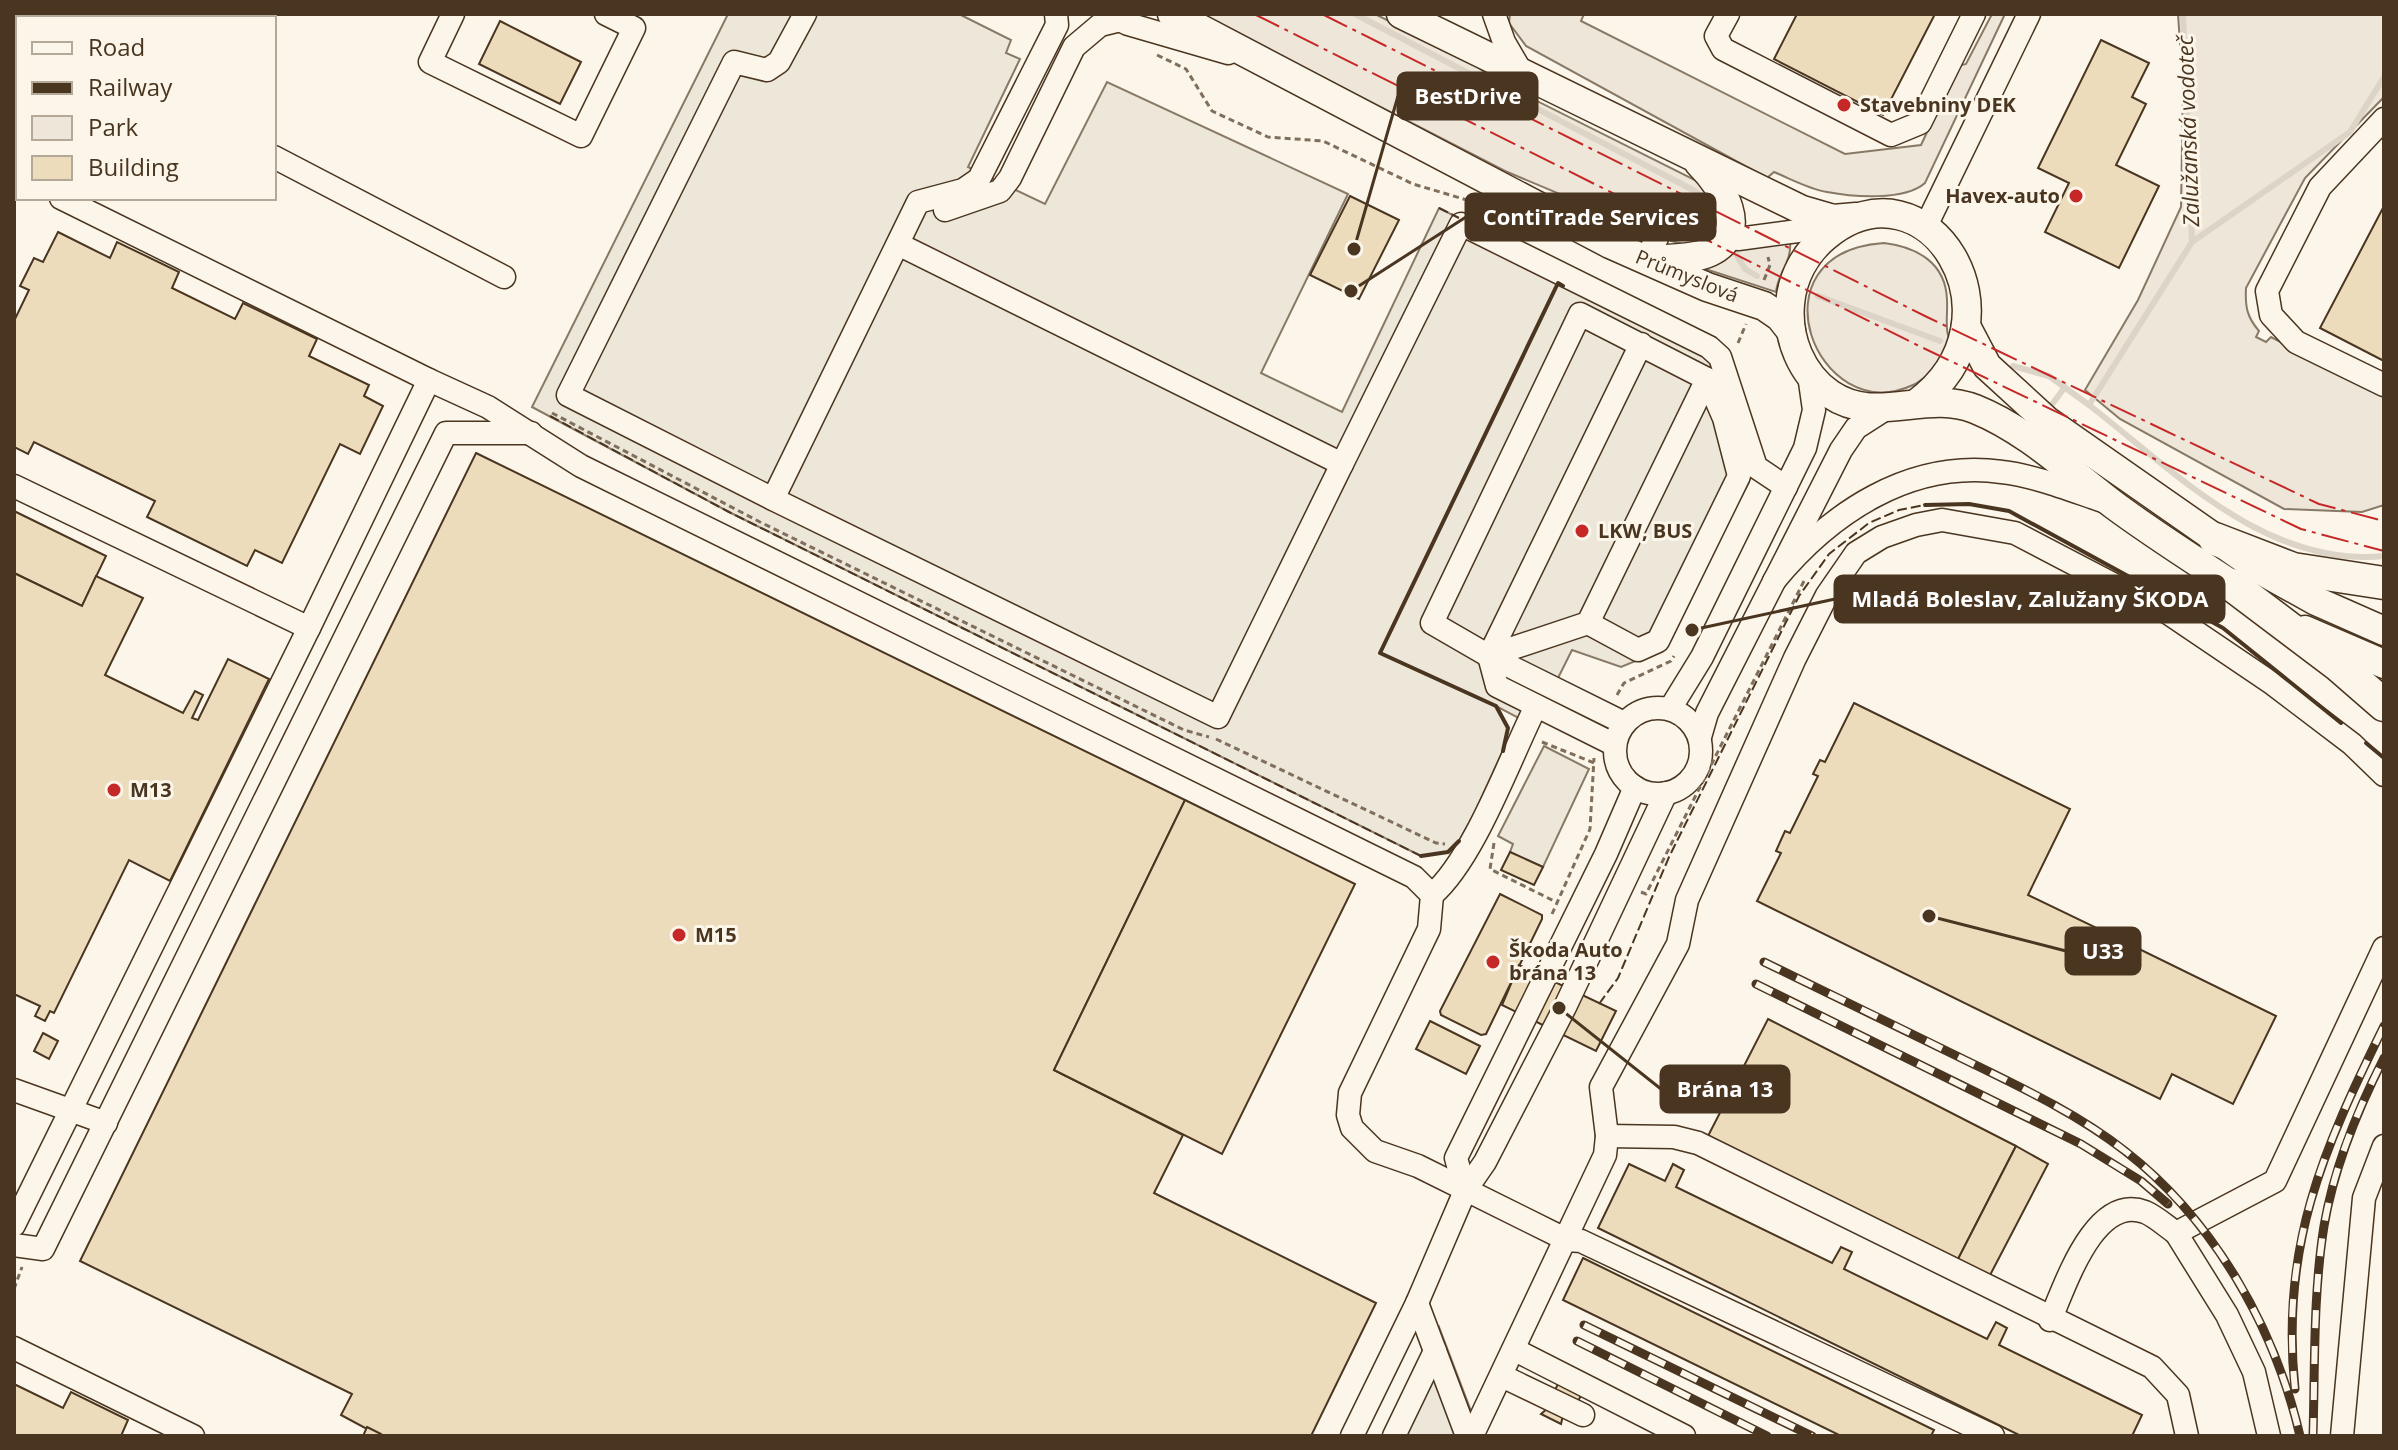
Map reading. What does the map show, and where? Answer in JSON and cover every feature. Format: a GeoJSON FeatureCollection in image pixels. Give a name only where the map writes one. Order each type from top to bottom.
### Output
{"type":"FeatureCollection","features":[{"type":"Feature","properties":{"kind":"highway"},"geometry":{"type":"LineString","coordinates":[[2215,539],[2293,569],[2348,581],[2384,583]]}},
{"type":"Feature","properties":{"kind":"highway"},"geometry":{"type":"LineString","coordinates":[[2232,585],[2338,665],[2384,705]]}},
{"type":"Feature","properties":{"kind":"main road","name":"Průmyslová"},"geometry":{"type":"LineString","coordinates":[[1172,14],[1281,68],[1449,162],[1645,260],[1707,287],[1764,306],[1780,317],[1791,331]]}},
{"type":"Feature","properties":{"kind":"main road"},"geometry":{"type":"LineString","coordinates":[[1406,16],[1818,216],[1833,219],[1873,214],[1900,217],[1925,228],[1938,238],[1958,264],[1967,294],[1966,326],[1950,370],[1917,403]]}},
{"type":"Feature","properties":{"kind":"main road"},"geometry":{"type":"LineString","coordinates":[[1645,260],[1709,253],[1729,231],[1730,207],[1719,187],[1700,164],[1685,154]]}},
{"type":"Feature","properties":{"kind":"main road"},"geometry":{"type":"LineString","coordinates":[[1873,214],[1832,231],[1811,250],[1792,289],[1791,331],[1809,375],[1842,401],[1884,410],[1917,403],[1953,401],[1986,414],[2023,435],[2112,504],[2232,585],[2312,633],[2384,664]]}},
{"type":"Feature","properties":{"kind":"main road"},"geometry":{"type":"LineString","coordinates":[[1966,326],[1987,366],[2047,421],[2215,539],[2292,588],[2384,631]]}},
{"type":"Feature","properties":{"kind":"street"},"geometry":{"type":"LineString","coordinates":[[453,14],[430,62],[581,136],[634,28],[606,14]]}},
{"type":"Feature","properties":{"kind":"street"},"geometry":{"type":"LineString","coordinates":[[805,14],[779,62],[767,70],[734,62],[568,395],[1218,717],[1461,224],[1709,347],[1720,357],[1756,467],[1786,487]]}},
{"type":"Feature","properties":{"kind":"street"},"geometry":{"type":"LineString","coordinates":[[773,499],[918,202],[963,190],[979,179],[1057,25],[1056,14]]}},
{"type":"Feature","properties":{"kind":"street"},"geometry":{"type":"LineString","coordinates":[[1406,16],[1440,14]]}},
{"type":"Feature","properties":{"kind":"street"},"geometry":{"type":"LineString","coordinates":[[1494,14],[1504,42],[1522,73]]}},
{"type":"Feature","properties":{"kind":"street"},"geometry":{"type":"LineString","coordinates":[[1728,14],[1716,36],[1723,49],[1891,135],[1920,123],[1974,14]]}},
{"type":"Feature","properties":{"kind":"street"},"geometry":{"type":"LineString","coordinates":[[1925,228],[2029,14]]}},
{"type":"Feature","properties":{"kind":"street"},"geometry":{"type":"LineString","coordinates":[[911,217],[965,205],[1000,191],[1010,178],[1074,47],[1114,17]]}},
{"type":"Feature","properties":{"kind":"street","name":"Průmyslová"},"geometry":{"type":"LineString","coordinates":[[1114,17],[1281,68]]}},
{"type":"Feature","properties":{"kind":"street"},"geometry":{"type":"LineString","coordinates":[[2384,119],[2320,187],[2267,291],[2271,315],[2296,342],[2384,385]]}},
{"type":"Feature","properties":{"kind":"street"},"geometry":{"type":"LineString","coordinates":[[276,158],[504,277]]}},
{"type":"Feature","properties":{"kind":"street"},"geometry":{"type":"LineString","coordinates":[[65,200],[488,407],[581,466],[1414,877],[1432,895]]}},
{"type":"Feature","properties":{"kind":"street"},"geometry":{"type":"LineString","coordinates":[[1645,260],[1657,238],[1659,214]]}},
{"type":"Feature","properties":{"kind":"street"},"geometry":{"type":"LineString","coordinates":[[1738,239],[1798,231],[1818,216]]}},
{"type":"Feature","properties":{"kind":"street"},"geometry":{"type":"LineString","coordinates":[[898,244],[1342,464]]}},
{"type":"Feature","properties":{"kind":"street"},"geometry":{"type":"LineString","coordinates":[[1588,623],[1638,650],[1658,641],[1739,476],[1724,418],[1707,379],[1580,314],[1432,623],[1489,656],[1624,723]]}},
{"type":"Feature","properties":{"kind":"street"},"geometry":{"type":"LineString","coordinates":[[1615,745],[1497,686],[1489,656],[1641,344]]}},
{"type":"Feature","properties":{"kind":"street"},"geometry":{"type":"LineString","coordinates":[[1670,709],[1702,657],[1786,487],[1812,422],[1814,398],[1809,375]]}},
{"type":"Feature","properties":{"kind":"street"},"geometry":{"type":"LineString","coordinates":[[1489,656],[1588,623],[1707,379]]}},
{"type":"Feature","properties":{"kind":"street"},"geometry":{"type":"LineString","coordinates":[[14,1225],[429,380]]}},
{"type":"Feature","properties":{"kind":"street"},"geometry":{"type":"LineString","coordinates":[[1700,737],[1683,715],[1670,709],[1645,709],[1624,723],[1615,745],[1619,769],[1635,787],[1666,793],[1688,782],[1696,773],[1701,762],[1700,737],[1707,713],[1849,435],[1884,410]]}},
{"type":"Feature","properties":{"kind":"street"},"geometry":{"type":"LineString","coordinates":[[14,1245],[43,1249],[446,433],[531,433]]}},
{"type":"Feature","properties":{"kind":"street"},"geometry":{"type":"LineString","coordinates":[[1774,581],[1813,540],[1855,508],[1890,486],[1912,478],[1959,470],[2004,472],[2112,504]]}},
{"type":"Feature","properties":{"kind":"street"},"geometry":{"type":"LineString","coordinates":[[14,486],[309,628]]}},
{"type":"Feature","properties":{"kind":"street"},"geometry":{"type":"LineString","coordinates":[[1469,1436],[1515,1350],[1605,1155],[1607,1136],[1601,1087],[1678,944],[1687,900],[1795,658],[1827,595],[1856,553],[1882,537],[1942,520],[2015,533],[2168,613],[2273,684],[2352,744],[2384,775]]}},
{"type":"Feature","properties":{"kind":"street"},"geometry":{"type":"LineString","coordinates":[[1536,706],[1461,859],[1445,884],[1432,895],[1429,929],[1350,1093],[1348,1115],[1352,1128],[1375,1151],[1418,1166],[1567,1240],[1581,1241],[1993,1436]]}},
{"type":"Feature","properties":{"kind":"street"},"geometry":{"type":"LineString","coordinates":[[1465,1191],[1456,1158],[1606,854],[1635,787]]}},
{"type":"Feature","properties":{"kind":"street"},"geometry":{"type":"LineString","coordinates":[[1352,1436],[1417,1303],[1465,1191],[1485,1162],[1565,1007],[1666,793]]}},
{"type":"Feature","properties":{"kind":"street"},"geometry":{"type":"LineString","coordinates":[[206,837],[239,852]]}},
{"type":"Feature","properties":{"kind":"street"},"geometry":{"type":"LineString","coordinates":[[2176,1233],[2275,1181],[2384,948]]}},
{"type":"Feature","properties":{"kind":"street"},"geometry":{"type":"LineString","coordinates":[[123,1006],[156,1021]]}},
{"type":"Feature","properties":{"kind":"street"},"geometry":{"type":"LineString","coordinates":[[14,1090],[106,1123]]}},
{"type":"Feature","properties":{"kind":"street"},"geometry":{"type":"LineString","coordinates":[[1607,1136],[1674,1137],[1698,1143],[2050,1320],[2152,1367],[2178,1395],[2187,1436]]}},
{"type":"Feature","properties":{"kind":"street"},"geometry":{"type":"LineString","coordinates":[[2342,1436],[2364,1198],[2384,1146]]}},
{"type":"Feature","properties":{"kind":"street"},"geometry":{"type":"LineString","coordinates":[[2050,1320],[2091,1233],[2117,1212],[2143,1211],[2176,1233],[2227,1315],[2254,1372],[2269,1436]]}},
{"type":"Feature","properties":{"kind":"street"},"geometry":{"type":"LineString","coordinates":[[1417,1303],[1469,1436]]}},
{"type":"Feature","properties":{"kind":"street"},"geometry":{"type":"LineString","coordinates":[[14,1348],[193,1436]]}},
{"type":"Feature","properties":{"kind":"street"},"geometry":{"type":"LineString","coordinates":[[1515,1350],[1684,1436]]}},
{"type":"Feature","properties":{"kind":"street"},"geometry":{"type":"LineString","coordinates":[[1394,1436],[1435,1351]]}},
{"type":"Feature","properties":{"kind":"street"},"geometry":{"type":"LineString","coordinates":[[1382,1374],[1413,1397]]}},
{"type":"Feature","properties":{"kind":"street"},"geometry":{"type":"LineString","coordinates":[[1502,1376],[1583,1415]]}},
{"type":"Feature","properties":{"kind":"street"},"geometry":{"type":"LineString","coordinates":[[1573,1436],[1597,1394]]}},
{"type":"Feature","properties":{"kind":"path"},"geometry":{"type":"LineString","coordinates":[[1530,745],[1540,741],[1594,763]]}},
{"type":"Feature","properties":{"kind":"path"},"geometry":{"type":"LineString","coordinates":[[1493,835],[1496,852],[1490,869],[1557,902]]}},
{"type":"Feature","properties":{"kind":"green space"},"geometry":{"type":"Polygon","coordinates":[[[1200,14],[1375,14],[1471,62],[1495,80],[1695,180],[1711,194],[1721,221],[1705,243],[1688,245],[1671,241],[1664,230],[1663,215],[1647,214],[1648,227],[1643,229],[1505,171],[1200,14]]]}},
{"type":"Feature","properties":{"kind":"green space"},"geometry":{"type":"Polygon","coordinates":[[[1510,14],[1584,14],[1581,21],[1845,154],[1921,145],[1958,66],[1966,64],[1992,14],[2005,14],[1925,183],[1905,193],[1878,196],[1820,191],[1774,172],[1767,178],[1526,46],[1509,23],[1510,14]]]}},
{"type":"Feature","properties":{"kind":"green space"},"geometry":{"type":"Polygon","coordinates":[[[2178,14],[2384,14],[2384,97],[2305,178],[2246,288],[2246,295],[2249,316],[2259,331],[2256,337],[2266,342],[2271,337],[2384,396],[2384,505],[2362,512],[2284,509],[2120,419],[2085,390],[2138,300],[2181,207],[2183,88],[2178,14]]]}},
{"type":"Feature","properties":{"kind":"green space"},"geometry":{"type":"Polygon","coordinates":[[[1790,242],[1789,255],[1776,292],[1696,266],[1741,248],[1790,242]]]}},
{"type":"Feature","properties":{"kind":"green space"},"geometry":{"type":"Polygon","coordinates":[[[1884,243],[1918,253],[1928,259],[1941,276],[1947,300],[1947,331],[1954,349],[1919,382],[1878,392],[1848,383],[1825,362],[1811,334],[1808,304],[1818,275],[1842,254],[1884,243]]]}},
{"type":"Feature","properties":{"kind":"shaded area"},"geometry":{"type":"Polygon","coordinates":[[[728,14],[959,14],[1011,40],[1006,53],[1020,59],[968,167],[1045,204],[1107,82],[1348,194],[1261,373],[1342,412],[1439,208],[1564,271],[1713,359],[1741,443],[1749,482],[1660,651],[1621,667],[1572,650],[1534,726],[1498,707],[1508,728],[1504,748],[1475,812],[1458,843],[1448,852],[1421,856],[729,512],[532,407],[728,14]]]}},
{"type":"Feature","properties":{"kind":"shaded area"},"geometry":{"type":"Polygon","coordinates":[[[1544,746],[1589,769],[1543,867],[1510,852],[1513,844],[1498,836],[1544,746]]]}},
{"type":"Feature","properties":{"kind":"shaded area"},"geometry":{"type":"Polygon","coordinates":[[[1439,1327],[1471,1411],[1459,1436],[1385,1436],[1439,1327]]]}},
{"type":"Feature","properties":{"kind":"building"},"geometry":{"type":"Polygon","coordinates":[[[180,14],[206,14],[205,16],[180,14]]]}},
{"type":"Feature","properties":{"kind":"building"},"geometry":{"type":"Polygon","coordinates":[[[1797,14],[1935,14],[1883,115],[1774,59],[1797,14]]]}},
{"type":"Feature","properties":{"kind":"building"},"geometry":{"type":"Polygon","coordinates":[[[500,21],[581,62],[560,104],[479,64],[500,21]]]}},
{"type":"Feature","properties":{"kind":"building"},"geometry":{"type":"Polygon","coordinates":[[[2101,40],[2149,63],[2132,97],[2146,104],[2116,165],[2159,186],[2119,268],[2045,232],[2069,183],[2038,168],[2101,40]]]}},
{"type":"Feature","properties":{"kind":"building"},"geometry":{"type":"Polygon","coordinates":[[[1350,196],[1399,220],[1359,299],[1310,275],[1350,196]]]}},
{"type":"Feature","properties":{"kind":"building"},"geometry":{"type":"Polygon","coordinates":[[[2384,206],[2384,361],[2320,328],[2384,206]]]}},
{"type":"Feature","properties":{"kind":"building"},"geometry":{"type":"Polygon","coordinates":[[[58,232],[110,258],[117,242],[179,272],[172,288],[235,319],[243,303],[317,339],[309,356],[369,385],[364,396],[383,406],[360,454],[340,444],[282,563],[255,550],[247,566],[147,517],[155,501],[34,442],[28,454],[14,447],[14,321],[29,290],[20,286],[34,258],[43,262],[58,232]]]}},
{"type":"Feature","properties":{"kind":"building","name":"M15"},"geometry":{"type":"Polygon","coordinates":[[[476,453],[1185,800],[1054,1070],[1183,1135],[1154,1193],[1376,1303],[1311,1436],[380,1436],[341,1415],[352,1394],[80,1261],[476,453]]]}},
{"type":"Feature","properties":{"kind":"building"},"geometry":{"type":"Polygon","coordinates":[[[14,511],[106,556],[82,606],[14,573],[14,511]]]}},
{"type":"Feature","properties":{"kind":"building","name":"M13"},"geometry":{"type":"Polygon","coordinates":[[[14,573],[82,606],[96,576],[143,598],[105,675],[183,713],[195,691],[203,695],[192,718],[198,720],[228,659],[269,679],[170,881],[129,860],[54,1013],[50,1011],[45,1021],[35,1016],[40,1006],[14,994],[14,573]]]}},
{"type":"Feature","properties":{"kind":"building"},"geometry":{"type":"Polygon","coordinates":[[[1854,703],[2070,809],[2028,895],[2113,936],[2115,931],[2137,942],[2135,947],[2276,1016],[2233,1104],[2172,1074],[2160,1099],[1757,901],[1781,853],[1776,851],[1785,831],[1790,833],[1818,776],[1813,774],[1820,760],[1825,762],[1854,703]]]}},
{"type":"Feature","properties":{"kind":"building"},"geometry":{"type":"Polygon","coordinates":[[[1185,800],[1355,884],[1222,1154],[1054,1070],[1185,800]]]}},
{"type":"Feature","properties":{"kind":"building"},"geometry":{"type":"Polygon","coordinates":[[[1510,852],[1543,867],[1534,885],[1501,870],[1510,852]]]}},
{"type":"Feature","properties":{"kind":"building","name":"Škoda Auto brána 13"},"geometry":{"type":"Polygon","coordinates":[[[1500,894],[1542,915],[1542,919],[1486,1034],[1481,1035],[1441,1015],[1440,1011],[1500,894]]]}},
{"type":"Feature","properties":{"kind":"building"},"geometry":{"type":"Polygon","coordinates":[[[1519,965],[1616,1011],[1596,1051],[1502,1005],[1519,965]]]}},
{"type":"Feature","properties":{"kind":"building"},"geometry":{"type":"Polygon","coordinates":[[[1768,1019],[2016,1146],[1956,1263],[1708,1136],[1768,1019]]]}},
{"type":"Feature","properties":{"kind":"building"},"geometry":{"type":"Polygon","coordinates":[[[1430,1021],[1480,1046],[1466,1074],[1416,1049],[1430,1021]]]}},
{"type":"Feature","properties":{"kind":"building"},"geometry":{"type":"Polygon","coordinates":[[[43,1033],[58,1041],[49,1059],[34,1051],[43,1033]]]}},
{"type":"Feature","properties":{"kind":"building"},"geometry":{"type":"Polygon","coordinates":[[[2016,1146],[2048,1164],[1988,1279],[1956,1263],[2016,1146]]]}},
{"type":"Feature","properties":{"kind":"building"},"geometry":{"type":"Polygon","coordinates":[[[1629,1164],[1665,1181],[1673,1164],[1684,1170],[1676,1187],[1832,1263],[1841,1247],[1852,1252],[1844,1269],[1987,1339],[1996,1322],[2007,1328],[1999,1345],[2142,1415],[2132,1436],[2021,1436],[1598,1228],[1629,1164]]]}},
{"type":"Feature","properties":{"kind":"building"},"geometry":{"type":"Polygon","coordinates":[[[1583,1258],[1934,1430],[1931,1436],[1841,1436],[1563,1300],[1583,1258]]]}},
{"type":"Feature","properties":{"kind":"building"},"geometry":{"type":"Polygon","coordinates":[[[1559,1382],[1582,1394],[1578,1401],[1555,1390],[1559,1382]]]}},
{"type":"Feature","properties":{"kind":"building"},"geometry":{"type":"Polygon","coordinates":[[[14,1384],[63,1408],[71,1392],[128,1420],[121,1436],[14,1436],[14,1384]]]}},
{"type":"Feature","properties":{"kind":"building"},"geometry":{"type":"Polygon","coordinates":[[[1548,1408],[1563,1415],[1561,1424],[1541,1414],[1548,1408]]]}},
{"type":"Feature","properties":{"kind":"building"},"geometry":{"type":"Polygon","coordinates":[[[367,1427],[381,1434],[380,1436],[363,1436],[367,1427]]]}},
{"type":"Feature","properties":{"kind":"waterway"},"geometry":{"type":"LineString","coordinates":[[1355,14],[1695,191],[1707,201],[1716,218]]}},
{"type":"Feature","properties":{"kind":"waterway","name":"Zalužanská vodoteč"},"geometry":{"type":"LineString","coordinates":[[2183,14],[2192,242],[2089,405],[2189,485],[2224,510],[2262,531],[2300,547],[2341,556],[2384,556]]}},
{"type":"Feature","properties":{"kind":"waterway"},"geometry":{"type":"LineString","coordinates":[[2192,242],[2350,132],[2384,77]]}},
{"type":"Feature","properties":{"kind":"waterway"},"geometry":{"type":"LineString","coordinates":[[1734,251],[1745,269],[1757,276]]}},
{"type":"Feature","properties":{"kind":"waterway"},"geometry":{"type":"LineString","coordinates":[[1818,296],[1940,341]]}},
{"type":"Feature","properties":{"kind":"waterway"},"geometry":{"type":"LineString","coordinates":[[2013,366],[2049,376],[2089,405]]}},
{"type":"Feature","properties":{"kind":"waterway"},"geometry":{"type":"LineString","coordinates":[[2053,403],[2065,387]]}},
{"type":"Feature","properties":{"kind":"railway"},"geometry":{"type":"LineString","coordinates":[[1764,962],[2046,1100],[2106,1137],[2157,1179],[2213,1243],[2236,1279],[2275,1356],[2300,1436]]}},
{"type":"Feature","properties":{"kind":"railway"},"geometry":{"type":"LineString","coordinates":[[1756,984],[2081,1144],[2141,1181],[2168,1204]]}},
{"type":"Feature","properties":{"kind":"railway"},"geometry":{"type":"LineString","coordinates":[[2295,1389],[2292,1337],[2300,1244],[2325,1158],[2384,1026]]}},
{"type":"Feature","properties":{"kind":"railway"},"geometry":{"type":"LineString","coordinates":[[2313,1436],[2316,1304],[2324,1226],[2348,1140],[2384,1058]]}},
{"type":"Feature","properties":{"kind":"railway"},"geometry":{"type":"LineString","coordinates":[[1584,1325],[1812,1436]]}},
{"type":"Feature","properties":{"kind":"railway"},"geometry":{"type":"LineString","coordinates":[[1577,1341],[1767,1436]]}},
{"type":"Feature","properties":{"kind":"fence"},"geometry":{"type":"LineString","coordinates":[[1439,208],[1459,218]]}},
{"type":"Feature","properties":{"kind":"fence"},"geometry":{"type":"LineString","coordinates":[[550,416],[729,512],[1421,856]]}},
{"type":"Feature","properties":{"kind":"fence"},"geometry":{"type":"LineString","coordinates":[[1599,1004],[1618,978],[1669,857],[1799,596],[1829,554],[1869,523],[1899,510],[1925,505]]}},
{"type":"Feature","properties":{"kind":"wall"},"geometry":{"type":"LineString","coordinates":[[1503,751],[1508,728],[1496,706],[1380,653],[1558,283],[1563,286]]}},
{"type":"Feature","properties":{"kind":"wall"},"geometry":{"type":"LineString","coordinates":[[1925,505],[1969,504],[2009,511],[2223,628],[2341,723]]}},
{"type":"Feature","properties":{"kind":"wall"},"geometry":{"type":"LineString","coordinates":[[2366,743],[2384,758]]}},
{"type":"Feature","properties":{"kind":"wall"},"geometry":{"type":"LineString","coordinates":[[1421,856],[1448,852],[1459,841]]}},
{"type":"Feature","properties":{"kind":"power"},"geometry":{"type":"LineString","coordinates":[[1254,14],[1917,345],[2301,529],[2384,551]]}},
{"type":"Feature","properties":{"kind":"power"},"geometry":{"type":"LineString","coordinates":[[1322,14],[1927,317],[2319,504],[2384,521]]}},
{"type":"Feature","properties":{"kind":"place","name":"Stavebniny DEK"},"geometry":{"type":"Point","coordinates":[1844,105]}},
{"type":"Feature","properties":{"kind":"place","name":"Havex-auto"},"geometry":{"type":"Point","coordinates":[2076,196]}},
{"type":"Feature","properties":{"kind":"place","name":"BestDrive"},"geometry":{"type":"Point","coordinates":[1354,249]}},
{"type":"Feature","properties":{"kind":"place","name":"ContiTrade Services"},"geometry":{"type":"Point","coordinates":[1351,291]}},
{"type":"Feature","properties":{"kind":"place","name":"LKW, BUS"},"geometry":{"type":"Point","coordinates":[1582,531]}},
{"type":"Feature","properties":{"kind":"place","name":"Mladá Boleslav, Zalužany ŠKODA"},"geometry":{"type":"Point","coordinates":[1692,630]}},
{"type":"Feature","properties":{"kind":"place","name":"M13"},"geometry":{"type":"Point","coordinates":[114,790]}},
{"type":"Feature","properties":{"kind":"place","name":"U33"},"geometry":{"type":"Point","coordinates":[1929,916]}},
{"type":"Feature","properties":{"kind":"place","name":"M15"},"geometry":{"type":"Point","coordinates":[679,935]}},
{"type":"Feature","properties":{"kind":"place","name":"Škoda Auto brána 13"},"geometry":{"type":"Point","coordinates":[1493,962]}},
{"type":"Feature","properties":{"kind":"place","name":"Brána 13"},"geometry":{"type":"Point","coordinates":[1559,1008]}}]}
